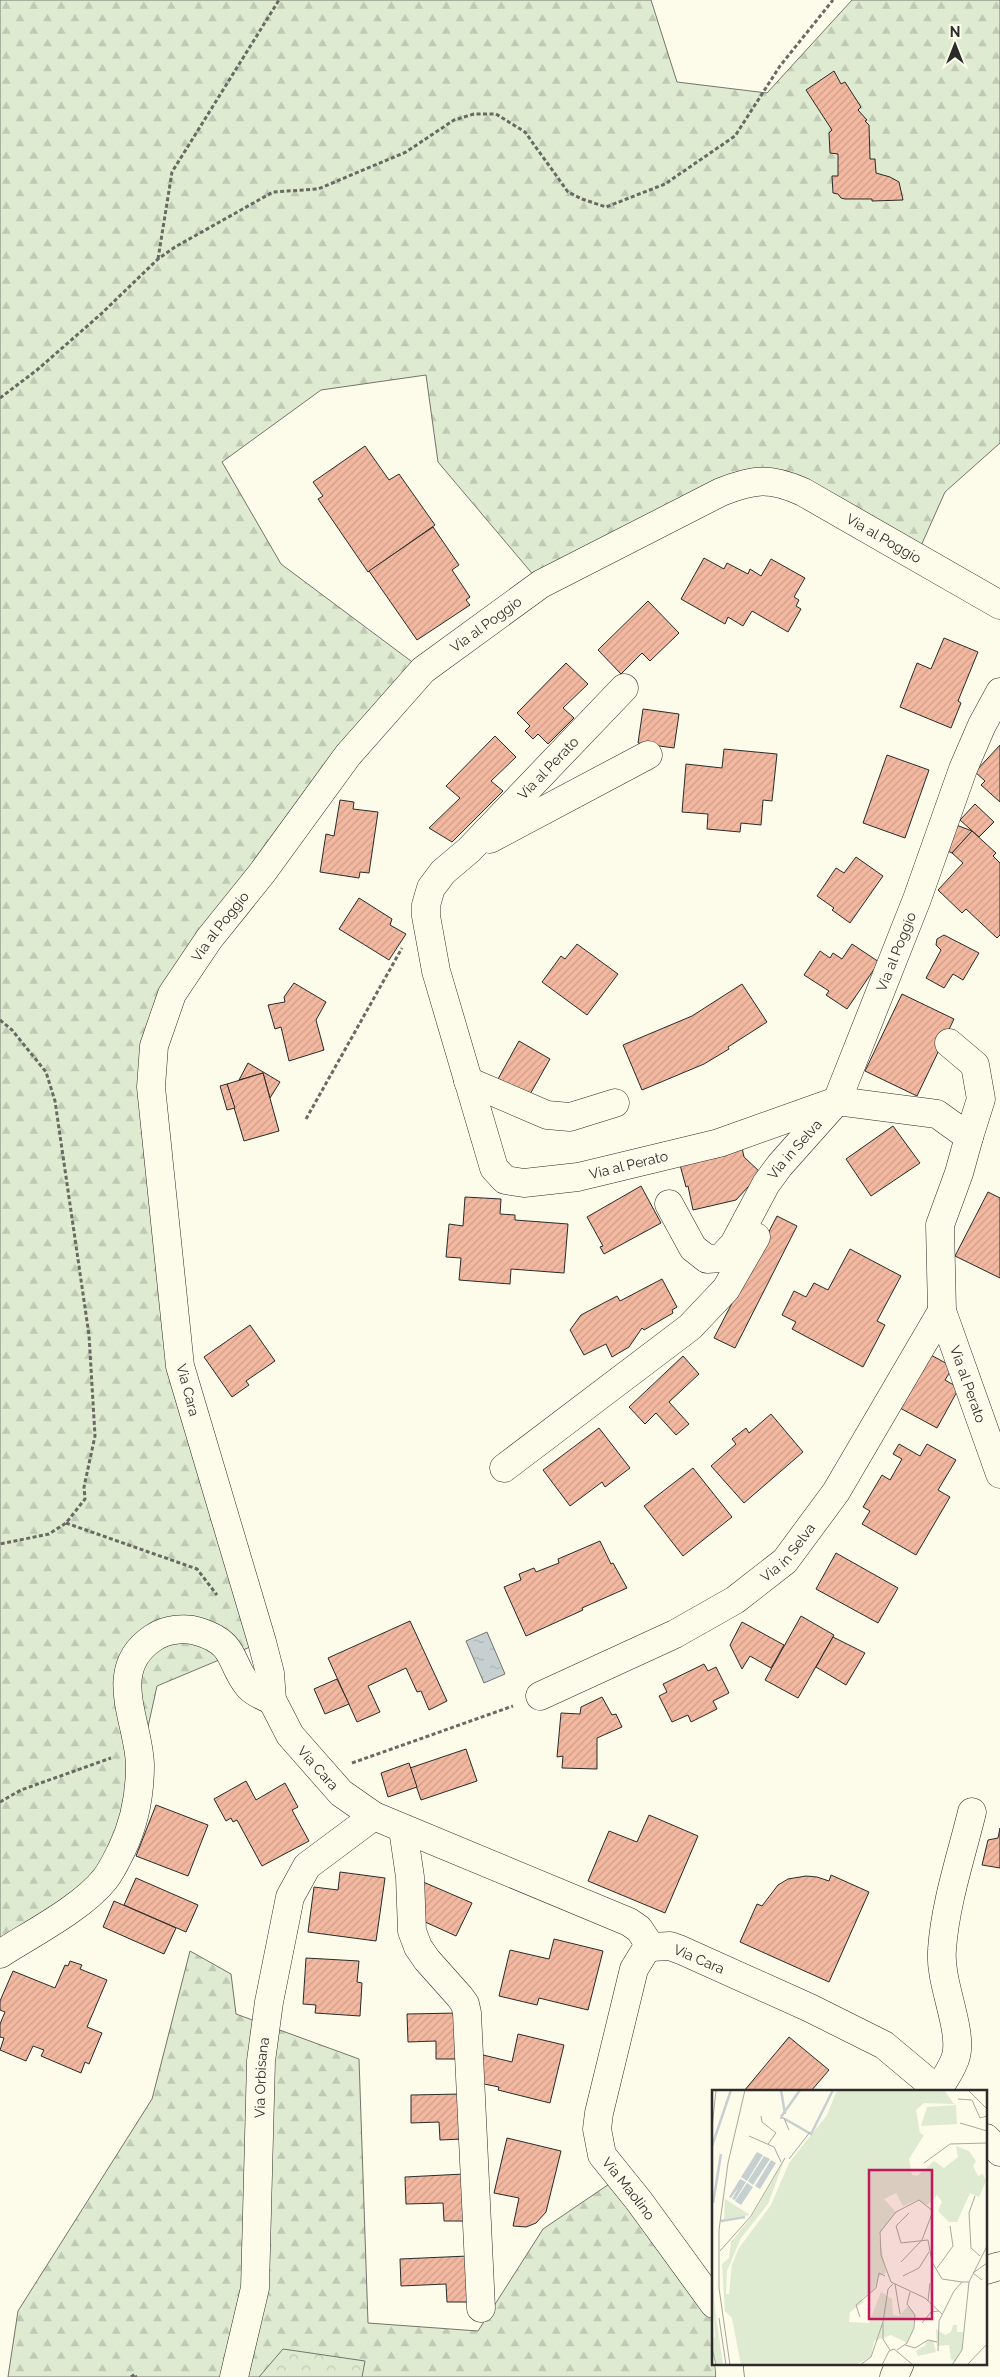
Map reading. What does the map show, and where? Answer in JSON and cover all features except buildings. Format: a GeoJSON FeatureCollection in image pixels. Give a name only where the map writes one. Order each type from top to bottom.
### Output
{"type":"FeatureCollection","features":[{"type":"Feature","properties":{"kind":"street","name":"Via al Poggio"},"geometry":{"type":"LineString","coordinates":[[151,1087],[154,1046],[172,994],[209,939],[262,873],[348,755],[423,670],[541,584],[721,492],[743,483],[765,480],[782,483],[804,492],[1000,605]]}},
{"type":"Feature","properties":{"kind":"street","name":"Via al Perato"},"geometry":{"type":"LineString","coordinates":[[624,688],[469,850],[443,872],[431,888],[426,905],[428,932],[436,971],[494,1168],[505,1180],[524,1183],[578,1177],[719,1143],[837,1101],[937,1114],[969,1137],[959,1173],[942,1213],[940,1225],[938,1238],[942,1311],[1000,1474]]}},
{"type":"Feature","properties":{"kind":"street","name":"Via al Poggio"},"geometry":{"type":"LineString","coordinates":[[837,1101],[917,899],[963,769],[982,725],[1000,692]]}},
{"type":"Feature","properties":{"kind":"street"},"geometry":{"type":"LineString","coordinates":[[469,850],[648,755]]}},
{"type":"Feature","properties":{"kind":"street"},"geometry":{"type":"LineString","coordinates":[[948,1043],[975,1065],[982,1099],[969,1137]]}},
{"type":"Feature","properties":{"kind":"street"},"geometry":{"type":"LineString","coordinates":[[468,1081],[547,1115],[570,1117],[615,1103]]}},
{"type":"Feature","properties":{"kind":"street","name":"Via Cara"},"geometry":{"type":"LineString","coordinates":[[151,1087],[180,1366],[262,1642],[270,1673],[272,1700],[290,1735],[341,1793],[374,1816],[628,1922],[639,1929],[651,1947],[670,1946],[681,1950],[853,2028],[884,2045],[938,2090]]}},
{"type":"Feature","properties":{"kind":"street"},"geometry":{"type":"LineString","coordinates":[[504,1468],[690,1327],[712,1305],[735,1276],[787,1182],[835,1124],[838,1115],[837,1101]]}},
{"type":"Feature","properties":{"kind":"street","name":"Via in Selva"},"geometry":{"type":"LineString","coordinates":[[669,1204],[693,1248],[707,1260],[721,1258],[734,1244],[776,1170],[837,1101]]}},
{"type":"Feature","properties":{"kind":"street","name":"Via in Selva"},"geometry":{"type":"LineString","coordinates":[[540,1696],[675,1634],[734,1600],[786,1561],[836,1492],[942,1311]]}},
{"type":"Feature","properties":{"kind":"street"},"geometry":{"type":"LineString","coordinates":[[0,1954],[74,1906],[105,1879],[123,1847],[134,1814],[139,1780],[138,1748],[128,1703],[128,1671],[134,1657],[146,1643],[157,1635],[172,1630],[187,1630],[210,1636],[233,1655],[249,1687],[272,1700]]}},
{"type":"Feature","properties":{"kind":"street"},"geometry":{"type":"LineString","coordinates":[[938,2090],[952,2066],[958,2045],[942,1967],[942,1950],[972,1812]]}},
{"type":"Feature","properties":{"kind":"street","name":"Via Orbisana"},"geometry":{"type":"LineString","coordinates":[[234,2377],[255,2288],[261,2061],[269,2002],[290,1897],[307,1866],[318,1855],[374,1816]]}},
{"type":"Feature","properties":{"kind":"street"},"geometry":{"type":"LineString","coordinates":[[403,1829],[410,1877],[412,1931],[418,1947],[460,1996],[465,2004],[467,2013],[481,2308]]}},
{"type":"Feature","properties":{"kind":"street","name":"Via Maolino"},"geometry":{"type":"LineString","coordinates":[[651,1947],[645,1951],[634,1969],[599,2112],[598,2142],[602,2156],[639,2201],[712,2301]]}},
{"type":"Feature","properties":{"kind":"street"},"geometry":{"type":"LineString","coordinates":[[988,2140],[1000,2152]]}},
{"type":"Feature","properties":{"kind":"street"},"geometry":{"type":"LineString","coordinates":[[729,2364],[730,2377]]}},
{"type":"Feature","properties":{"kind":"street"},"geometry":{"type":"LineString","coordinates":[[894,2377],[900,2364]]}},
{"type":"Feature","properties":{"kind":"path"},"geometry":{"type":"LineString","coordinates":[[158,259],[172,172],[279,0]]}},
{"type":"Feature","properties":{"kind":"path"},"geometry":{"type":"LineString","coordinates":[[0,398],[37,370],[101,314],[158,259],[182,243],[273,192],[318,190],[406,152],[454,120],[474,114],[496,114],[525,132],[568,192],[606,208],[664,184],[734,136],[780,66],[833,0]]}},
{"type":"Feature","properties":{"kind":"path"},"geometry":{"type":"LineString","coordinates":[[306,1119],[408,937],[428,932]]}},
{"type":"Feature","properties":{"kind":"path"},"geometry":{"type":"LineString","coordinates":[[0,1020],[12,1030],[46,1072],[55,1100],[89,1335],[95,1436],[84,1487],[85,1499],[66,1523],[49,1534],[0,1544]]}},
{"type":"Feature","properties":{"kind":"path"},"geometry":{"type":"LineString","coordinates":[[66,1523],[198,1568],[211,1590],[224,1602]]}},
{"type":"Feature","properties":{"kind":"path"},"geometry":{"type":"LineString","coordinates":[[322,1773],[540,1696]]}},
{"type":"Feature","properties":{"kind":"path"},"geometry":{"type":"LineString","coordinates":[[0,1802],[21,1790],[138,1748]]}},
{"type":"Feature","properties":{"kind":"path"},"geometry":{"type":"LineString","coordinates":[[132,2377],[135,2374],[136,2377]]}},
{"type":"Feature","properties":{"kind":"green space"},"geometry":{"type":"Polygon","coordinates":[[[0,0],[651,0],[677,82],[767,93],[852,0],[1000,0],[1000,443],[945,492],[916,557],[765,480],[541,584],[438,462],[426,375],[321,390],[222,462],[281,564],[423,670],[311,808],[154,1046],[180,1366],[262,1642],[157,1686],[140,1763],[136,1803],[73,1906],[0,1954],[0,0]]]}},
{"type":"Feature","properties":{"kind":"green space"},"geometry":{"type":"Polygon","coordinates":[[[190,1951],[231,1974],[236,2014],[359,2059],[368,2323],[478,2331],[543,2229],[618,2178],[712,2301],[712,2364],[729,2364],[730,2377],[8,2377],[18,2311],[152,2099],[190,1951]]]}},
{"type":"Feature","properties":{"kind":"green space"},"geometry":{"type":"Polygon","coordinates":[[[283,2349],[365,2361],[362,2377],[259,2377],[283,2349]]]}},
{"type":"Feature","properties":{"kind":"water"},"geometry":{"type":"Polygon","coordinates":[[[487,1632],[505,1674],[484,1683],[466,1641],[487,1632]]]}}]}
